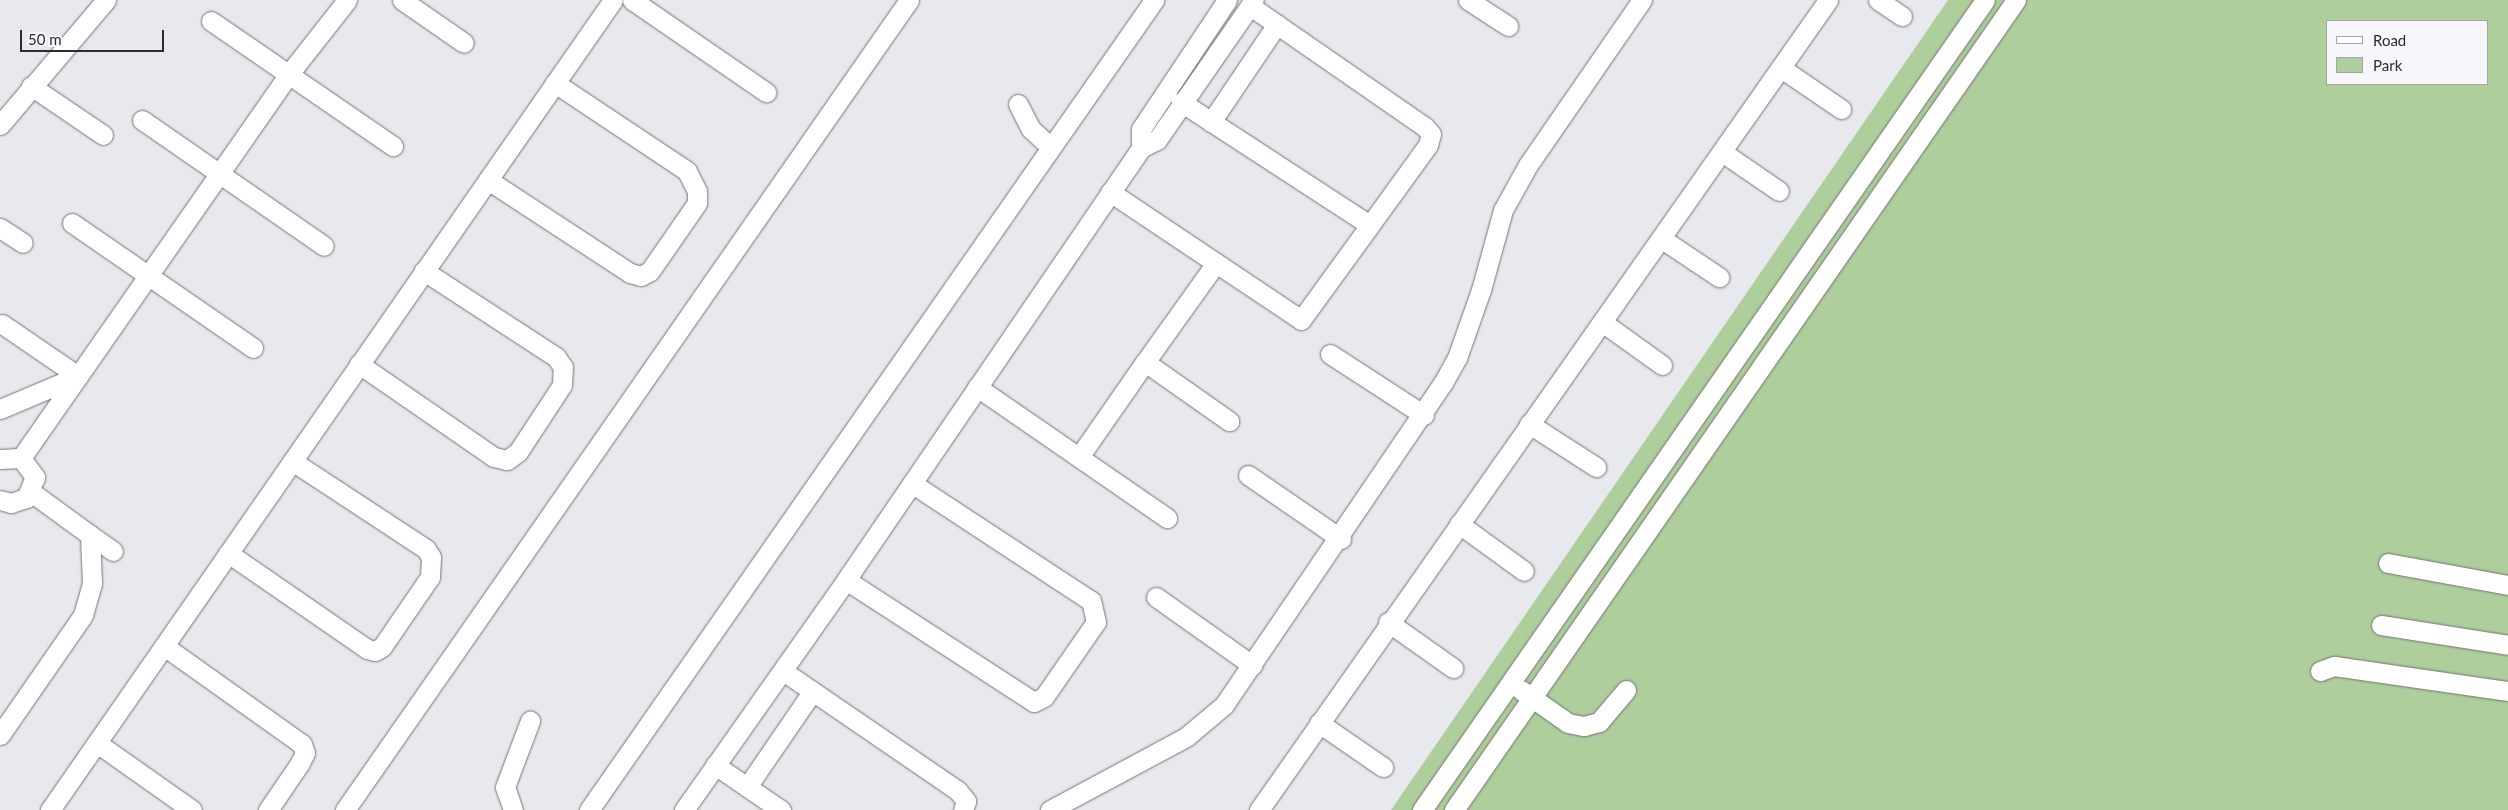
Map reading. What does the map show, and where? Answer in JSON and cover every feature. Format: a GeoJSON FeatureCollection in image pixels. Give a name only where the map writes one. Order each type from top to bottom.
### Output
{"type":"FeatureCollection","features":[{"type":"Feature","properties":{"kind":"street"},"geometry":{"type":"LineString","coordinates":[[0,125],[31,86],[106,0]]}},
{"type":"Feature","properties":{"kind":"street"},"geometry":{"type":"LineString","coordinates":[[21,458],[289,74],[347,0]]}},
{"type":"Feature","properties":{"kind":"street"},"geometry":{"type":"LineString","coordinates":[[402,0],[464,43]]}},
{"type":"Feature","properties":{"kind":"street"},"geometry":{"type":"LineString","coordinates":[[50,810],[613,0]]}},
{"type":"Feature","properties":{"kind":"street"},"geometry":{"type":"LineString","coordinates":[[632,0],[766,92]]}},
{"type":"Feature","properties":{"kind":"street"},"geometry":{"type":"LineString","coordinates":[[345,810],[909,0]]}},
{"type":"Feature","properties":{"kind":"street"},"geometry":{"type":"LineString","coordinates":[[589,810],[1154,0]]}},
{"type":"Feature","properties":{"kind":"street"},"geometry":{"type":"LineString","coordinates":[[1141,148],[1141,129],[1227,0]]}},
{"type":"Feature","properties":{"kind":"street"},"geometry":{"type":"LineString","coordinates":[[1468,0],[1508,26]]}},
{"type":"Feature","properties":{"kind":"street"},"geometry":{"type":"LineString","coordinates":[[1050,810],[1186,738],[1224,705],[1341,539],[1424,415],[1457,358],[1504,210],[1528,165],[1642,0]]}},
{"type":"Feature","properties":{"kind":"street"},"geometry":{"type":"LineString","coordinates":[[1259,810],[1388,622],[1662,239],[1828,0]]}},
{"type":"Feature","properties":{"kind":"street"},"geometry":{"type":"LineString","coordinates":[[1878,0],[1902,16]]}},
{"type":"Feature","properties":{"kind":"street"},"geometry":{"type":"LineString","coordinates":[[1422,810],[1719,380],[1985,0]]}},
{"type":"Feature","properties":{"kind":"street"},"geometry":{"type":"LineString","coordinates":[[1454,810],[1740,395],[2016,0]]}},
{"type":"Feature","properties":{"kind":"street"},"geometry":{"type":"LineString","coordinates":[[684,810],[846,580],[1110,192],[1141,148],[1157,140],[1252,3],[1277,24],[1431,134],[1428,145],[1301,320],[1110,192]]}},
{"type":"Feature","properties":{"kind":"street"},"geometry":{"type":"LineString","coordinates":[[211,21],[393,146]]}},
{"type":"Feature","properties":{"kind":"street"},"geometry":{"type":"LineString","coordinates":[[1211,122],[1277,24]]}},
{"type":"Feature","properties":{"kind":"street"},"geometry":{"type":"LineString","coordinates":[[1782,68],[1841,109]]}},
{"type":"Feature","properties":{"kind":"street"},"geometry":{"type":"LineString","coordinates":[[488,180],[630,273],[641,276],[650,270],[697,203],[697,191],[687,171],[555,83]]}},
{"type":"Feature","properties":{"kind":"street"},"geometry":{"type":"LineString","coordinates":[[31,86],[103,135]]}},
{"type":"Feature","properties":{"kind":"street"},"geometry":{"type":"LineString","coordinates":[[1924,87],[1946,102]]}},
{"type":"Feature","properties":{"kind":"street"},"geometry":{"type":"LineString","coordinates":[[1182,102],[1370,225]]}},
{"type":"Feature","properties":{"kind":"street"},"geometry":{"type":"LineString","coordinates":[[1018,104],[1031,129],[1050,147]]}},
{"type":"Feature","properties":{"kind":"street"},"geometry":{"type":"LineString","coordinates":[[142,120],[324,246]]}},
{"type":"Feature","properties":{"kind":"street"},"geometry":{"type":"LineString","coordinates":[[1722,152],[1779,191]]}},
{"type":"Feature","properties":{"kind":"street"},"geometry":{"type":"LineString","coordinates":[[72,223],[253,348]]}},
{"type":"Feature","properties":{"kind":"street"},"geometry":{"type":"LineString","coordinates":[[0,228],[23,243]]}},
{"type":"Feature","properties":{"kind":"street"},"geometry":{"type":"LineString","coordinates":[[1662,239],[1719,277]]}},
{"type":"Feature","properties":{"kind":"street"},"geometry":{"type":"LineString","coordinates":[[1079,457],[1216,263]]}},
{"type":"Feature","properties":{"kind":"street"},"geometry":{"type":"LineString","coordinates":[[359,364],[494,457],[507,460],[518,452],[562,385],[563,367],[556,357],[424,271]]}},
{"type":"Feature","properties":{"kind":"street"},"geometry":{"type":"LineString","coordinates":[[1602,322],[1662,365]]}},
{"type":"Feature","properties":{"kind":"street"},"geometry":{"type":"LineString","coordinates":[[2,324],[78,376]]}},
{"type":"Feature","properties":{"kind":"street"},"geometry":{"type":"LineString","coordinates":[[1330,354],[1424,415]]}},
{"type":"Feature","properties":{"kind":"street"},"geometry":{"type":"LineString","coordinates":[[1145,362],[1229,421]]}},
{"type":"Feature","properties":{"kind":"street"},"geometry":{"type":"LineString","coordinates":[[0,409],[78,376]]}},
{"type":"Feature","properties":{"kind":"street"},"geometry":{"type":"LineString","coordinates":[[1719,380],[1740,395]]}},
{"type":"Feature","properties":{"kind":"street"},"geometry":{"type":"LineString","coordinates":[[977,387],[1167,518]]}},
{"type":"Feature","properties":{"kind":"street"},"geometry":{"type":"LineString","coordinates":[[1529,424],[1596,468]]}},
{"type":"Feature","properties":{"kind":"street"},"geometry":{"type":"LineString","coordinates":[[0,459],[21,458]]}},
{"type":"Feature","properties":{"kind":"street"},"geometry":{"type":"LineString","coordinates":[[0,500],[19,502],[32,492],[35,477],[21,458]]}},
{"type":"Feature","properties":{"kind":"street"},"geometry":{"type":"LineString","coordinates":[[228,553],[366,649],[375,651],[382,647],[430,577],[431,557],[426,549],[292,461]]}},
{"type":"Feature","properties":{"kind":"street"},"geometry":{"type":"LineString","coordinates":[[1248,475],[1341,539]]}},
{"type":"Feature","properties":{"kind":"street"},"geometry":{"type":"LineString","coordinates":[[846,580],[1034,702],[1044,697],[1096,622],[1091,601],[912,484]]}},
{"type":"Feature","properties":{"kind":"street"},"geometry":{"type":"LineString","coordinates":[[32,492],[113,551]]}},
{"type":"Feature","properties":{"kind":"street"},"geometry":{"type":"LineString","coordinates":[[1459,524],[1524,571]]}},
{"type":"Feature","properties":{"kind":"street"},"geometry":{"type":"LineString","coordinates":[[0,734],[83,615],[92,583],[90,535]]}},
{"type":"Feature","properties":{"kind":"street"},"geometry":{"type":"LineString","coordinates":[[2388,562],[2508,585]]}},
{"type":"Feature","properties":{"kind":"street"},"geometry":{"type":"LineString","coordinates":[[1156,598],[1252,665]]}},
{"type":"Feature","properties":{"kind":"street"},"geometry":{"type":"LineString","coordinates":[[1388,622],[1453,668]]}},
{"type":"Feature","properties":{"kind":"street"},"geometry":{"type":"LineString","coordinates":[[2380,625],[2508,645]]}},
{"type":"Feature","properties":{"kind":"street"},"geometry":{"type":"LineString","coordinates":[[164,646],[302,744],[305,753],[268,810]]}},
{"type":"Feature","properties":{"kind":"street"},"geometry":{"type":"LineString","coordinates":[[2320,671],[2334,666],[2508,691]]}},
{"type":"Feature","properties":{"kind":"street"},"geometry":{"type":"LineString","coordinates":[[782,671],[958,791],[966,801],[963,810]]}},
{"type":"Feature","properties":{"kind":"street"},"geometry":{"type":"LineString","coordinates":[[1511,681],[1531,698],[1568,723],[1584,726],[1599,722],[1626,690]]}},
{"type":"Feature","properties":{"kind":"street"},"geometry":{"type":"LineString","coordinates":[[747,786],[812,692]]}},
{"type":"Feature","properties":{"kind":"street"},"geometry":{"type":"LineString","coordinates":[[513,810],[505,787],[530,721]]}},
{"type":"Feature","properties":{"kind":"street"},"geometry":{"type":"LineString","coordinates":[[1319,722],[1383,766]]}},
{"type":"Feature","properties":{"kind":"street"},"geometry":{"type":"LineString","coordinates":[[96,743],[192,810]]}},
{"type":"Feature","properties":{"kind":"street"},"geometry":{"type":"LineString","coordinates":[[716,765],[781,810]]}},
{"type":"Feature","properties":{"kind":"green space"},"geometry":{"type":"Polygon","coordinates":[[[1948,0],[2508,0],[2508,810],[1391,810],[1948,0]]]}}]}
